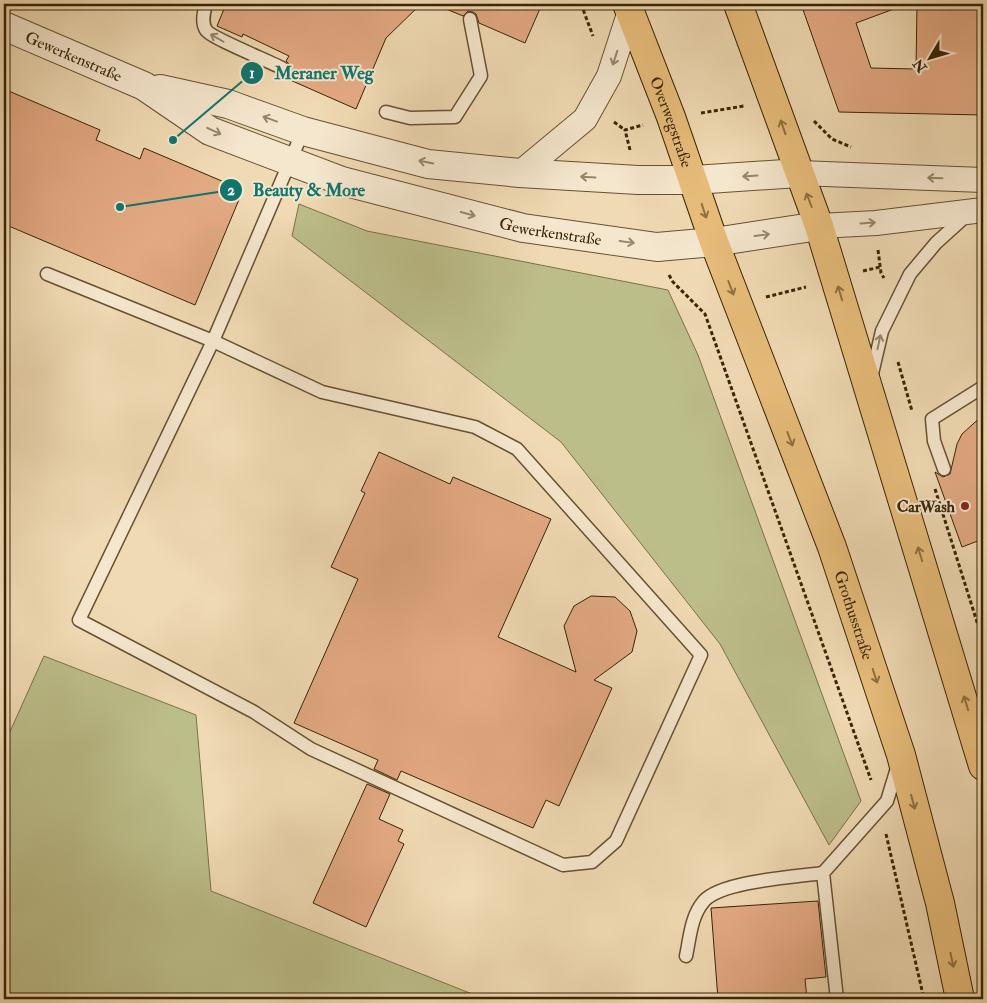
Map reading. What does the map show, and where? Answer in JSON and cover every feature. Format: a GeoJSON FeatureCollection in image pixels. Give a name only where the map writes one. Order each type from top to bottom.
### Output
{"type":"FeatureCollection","features":[{"type":"Feature","properties":{"kind":"main road"},"geometry":{"type":"LineString","coordinates":[[738,4],[819,226],[943,628],[983,766]]}},
{"type":"Feature","properties":{"kind":"main road","name":"Overwegstraße"},"geometry":{"type":"LineString","coordinates":[[629,8],[694,180],[714,242]]}},
{"type":"Feature","properties":{"kind":"main road","name":"Grothusstraße"},"geometry":{"type":"LineString","coordinates":[[714,242],[832,546],[901,755],[940,903],[960,999]]}},
{"type":"Feature","properties":{"kind":"street"},"geometry":{"type":"LineString","coordinates":[[520,173],[585,119],[609,76],[629,8]]}},
{"type":"Feature","properties":{"kind":"street","name":"Gewerkenstraße"},"geometry":{"type":"LineString","coordinates":[[4,26],[144,86],[210,131],[342,181],[523,228],[657,246],[714,242],[819,226],[976,212]]}},
{"type":"Feature","properties":{"kind":"street","name":"Gewerkenstraße"},"geometry":{"type":"LineString","coordinates":[[144,86],[228,104],[303,132],[428,164],[520,173],[638,180],[694,180],[799,173],[983,180]]}},
{"type":"Feature","properties":{"kind":"lane"},"geometry":{"type":"LineString","coordinates":[[206,4],[203,20],[206,30],[215,38],[282,68]]}},
{"type":"Feature","properties":{"kind":"lane"},"geometry":{"type":"LineString","coordinates":[[386,112],[410,118],[456,118],[481,76],[470,19]]}},
{"type":"Feature","properties":{"kind":"lane"},"geometry":{"type":"LineString","coordinates":[[47,274],[213,341],[322,392],[475,427],[517,449],[701,655],[616,842],[592,862],[563,865],[311,749],[254,712],[80,620],[213,341],[278,191],[288,161],[303,132]]}},
{"type":"Feature","properties":{"kind":"lane"},"geometry":{"type":"LineString","coordinates":[[869,390],[882,331],[910,274],[936,243],[976,212]]}},
{"type":"Feature","properties":{"kind":"lane"},"geometry":{"type":"LineString","coordinates":[[944,469],[934,441],[932,419],[983,387]]}},
{"type":"Feature","properties":{"kind":"lane"},"geometry":{"type":"LineString","coordinates":[[686,956],[694,918],[704,901],[719,890],[823,873],[887,800],[901,755]]}},
{"type":"Feature","properties":{"kind":"lane"},"geometry":{"type":"LineString","coordinates":[[823,873],[837,999]]}},
{"type":"Feature","properties":{"kind":"path"},"geometry":{"type":"LineString","coordinates":[[697,113],[753,105]]}},
{"type":"Feature","properties":{"kind":"path"},"geometry":{"type":"LineString","coordinates":[[812,120],[832,139],[853,147],[855,153]]}},
{"type":"Feature","properties":{"kind":"path"},"geometry":{"type":"LineString","coordinates":[[632,156],[625,130],[648,124]]}},
{"type":"Feature","properties":{"kind":"path"},"geometry":{"type":"LineString","coordinates":[[657,246],[673,282],[706,314],[880,807],[924,999]]}},
{"type":"Feature","properties":{"kind":"path"},"geometry":{"type":"LineString","coordinates":[[878,247],[880,267],[886,282]]}},
{"type":"Feature","properties":{"kind":"path"},"geometry":{"type":"LineString","coordinates":[[862,272],[880,267]]}},
{"type":"Feature","properties":{"kind":"path"},"geometry":{"type":"LineString","coordinates":[[760,299],[804,287]]}},
{"type":"Feature","properties":{"kind":"green space"},"geometry":{"type":"Polygon","coordinates":[[[299,204],[367,231],[668,290],[698,355],[861,801],[829,845],[720,644],[561,442],[292,236],[299,204]]]}},
{"type":"Feature","properties":{"kind":"green space"},"geometry":{"type":"Polygon","coordinates":[[[44,656],[196,715],[211,891],[485,999],[4,999],[4,745],[44,656]]]}},
{"type":"Feature","properties":{"kind":"building"},"geometry":{"type":"Polygon","coordinates":[[[226,4],[421,4],[386,38],[356,109],[281,76],[286,75],[289,71],[289,64],[286,61],[289,56],[243,34],[242,37],[217,26],[226,4]]]}},
{"type":"Feature","properties":{"kind":"building"},"geometry":{"type":"Polygon","coordinates":[[[434,4],[542,4],[525,43],[479,23],[476,14],[473,12],[468,11],[463,16],[434,4]]]}},
{"type":"Feature","properties":{"kind":"building"},"geometry":{"type":"Polygon","coordinates":[[[801,4],[901,4],[902,6],[856,23],[871,68],[916,69],[917,4],[981,4],[983,115],[839,112],[801,4]]]}},
{"type":"Feature","properties":{"kind":"building"},"geometry":{"type":"Polygon","coordinates":[[[4,89],[100,130],[96,140],[140,159],[144,148],[243,190],[195,305],[4,224],[4,89]]]}},
{"type":"Feature","properties":{"kind":"building","name":"CarWash"},"geometry":{"type":"Polygon","coordinates":[[[983,415],[983,539],[962,547],[935,472],[943,477],[950,474],[957,444],[962,434],[983,415]]]}},
{"type":"Feature","properties":{"kind":"building"},"geometry":{"type":"Polygon","coordinates":[[[379,452],[450,484],[453,477],[551,519],[498,637],[576,672],[564,626],[574,606],[591,596],[615,597],[630,611],[637,631],[632,652],[594,680],[612,688],[559,806],[546,800],[533,828],[401,771],[397,780],[374,769],[378,760],[294,723],[358,579],[331,567],[365,493],[361,491],[379,452]]]}},
{"type":"Feature","properties":{"kind":"building"},"geometry":{"type":"Polygon","coordinates":[[[367,784],[390,794],[379,819],[403,830],[398,841],[404,844],[366,927],[313,903],[367,784]]]}},
{"type":"Feature","properties":{"kind":"building"},"geometry":{"type":"Polygon","coordinates":[[[818,901],[826,977],[805,979],[807,999],[718,999],[711,908],[818,901]]]}},
{"type":"Feature","properties":{"kind":"place","name":"Meraner Weg"},"geometry":{"type":"Point","coordinates":[173,140]}},
{"type":"Feature","properties":{"kind":"place","name":"Beauty & More"},"geometry":{"type":"Point","coordinates":[120,207]}},
{"type":"Feature","properties":{"kind":"place","name":"CarWash"},"geometry":{"type":"Point","coordinates":[965,506]}}]}
